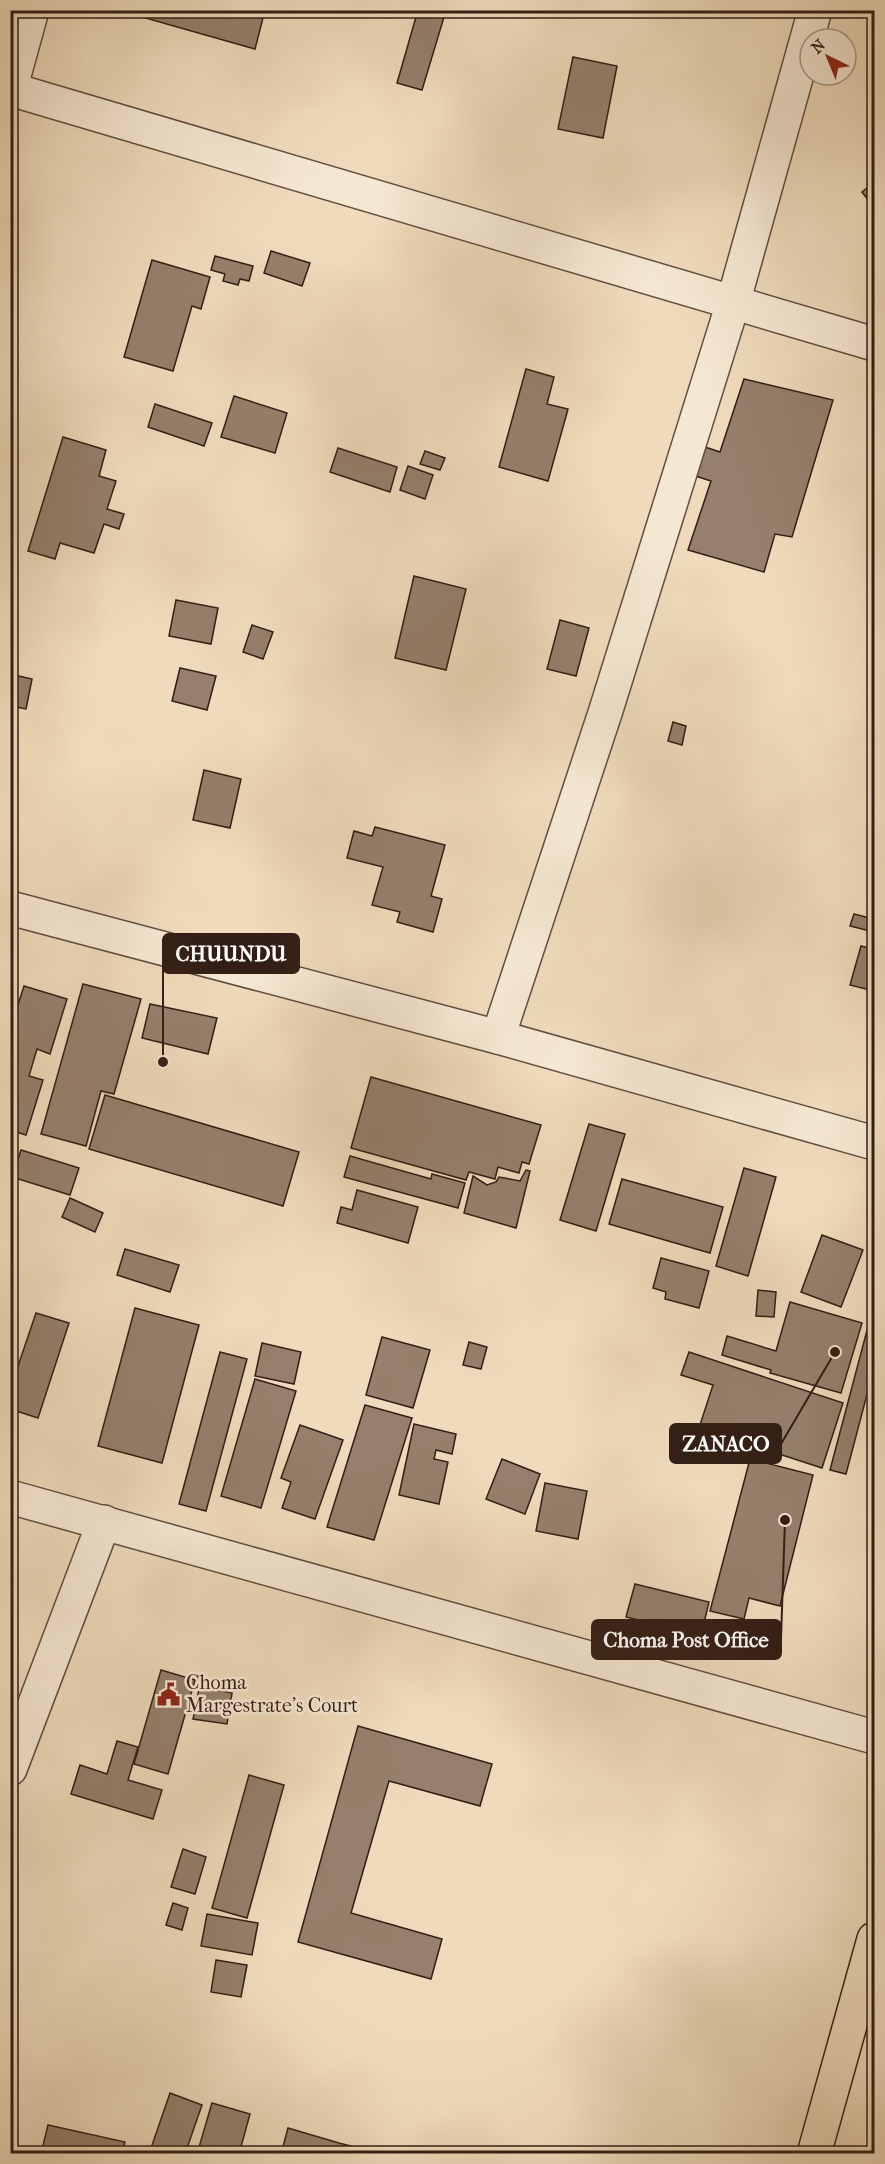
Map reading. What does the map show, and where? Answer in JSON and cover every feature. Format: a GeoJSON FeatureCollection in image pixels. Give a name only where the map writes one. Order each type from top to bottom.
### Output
{"type":"FeatureCollection","features":[{"type":"Feature","properties":{"kind":"highway"},"geometry":{"type":"LineString","coordinates":[[814,2154],[874,1940]]}},
{"type":"Feature","properties":{"kind":"street"},"geometry":{"type":"LineString","coordinates":[[32,10],[11,89],[874,344]]}},
{"type":"Feature","properties":{"kind":"street"},"geometry":{"type":"LineString","coordinates":[[498,1037],[606,710],[733,303],[815,10]]}},
{"type":"Feature","properties":{"kind":"street"},"geometry":{"type":"LineString","coordinates":[[10,908],[498,1037],[874,1143]]}},
{"type":"Feature","properties":{"kind":"street"},"geometry":{"type":"LineString","coordinates":[[10,1497],[874,1737]]}},
{"type":"Feature","properties":{"kind":"street"},"geometry":{"type":"LineString","coordinates":[[10,1769],[104,1522]]}},
{"type":"Feature","properties":{"kind":"building"},"geometry":{"type":"Polygon","coordinates":[[[144,10],[265,10],[255,49],[142,17],[144,10]]]}},
{"type":"Feature","properties":{"kind":"building"},"geometry":{"type":"Polygon","coordinates":[[[418,10],[444,17],[422,90],[397,83],[418,10]]]}},
{"type":"Feature","properties":{"kind":"building"},"geometry":{"type":"Polygon","coordinates":[[[573,57],[617,66],[603,138],[558,129],[573,57]]]}},
{"type":"Feature","properties":{"kind":"building"},"geometry":{"type":"Polygon","coordinates":[[[874,182],[874,207],[862,192],[874,182]]]}},
{"type":"Feature","properties":{"kind":"building"},"geometry":{"type":"Polygon","coordinates":[[[271,251],[310,263],[302,286],[264,273],[271,251]]]}},
{"type":"Feature","properties":{"kind":"building"},"geometry":{"type":"Polygon","coordinates":[[[215,256],[253,266],[249,281],[240,279],[238,285],[223,281],[225,274],[211,270],[215,256]]]}},
{"type":"Feature","properties":{"kind":"building"},"geometry":{"type":"Polygon","coordinates":[[[152,260],[210,277],[201,309],[192,306],[173,371],[124,357],[152,260]]]}},
{"type":"Feature","properties":{"kind":"building"},"geometry":{"type":"Polygon","coordinates":[[[526,369],[554,377],[547,404],[568,409],[548,481],[499,467],[526,369]]]}},
{"type":"Feature","properties":{"kind":"building"},"geometry":{"type":"Polygon","coordinates":[[[744,379],[833,400],[792,537],[775,534],[764,572],[688,550],[711,481],[686,473],[696,444],[720,452],[744,379]]]}},
{"type":"Feature","properties":{"kind":"building"},"geometry":{"type":"Polygon","coordinates":[[[234,396],[287,413],[275,453],[221,437],[234,396]]]}},
{"type":"Feature","properties":{"kind":"building"},"geometry":{"type":"Polygon","coordinates":[[[155,404],[212,423],[204,446],[148,427],[155,404]]]}},
{"type":"Feature","properties":{"kind":"building"},"geometry":{"type":"Polygon","coordinates":[[[63,437],[106,450],[99,476],[116,481],[107,509],[124,514],[119,529],[104,524],[94,553],[60,543],[55,559],[28,551],[63,437]]]}},
{"type":"Feature","properties":{"kind":"building"},"geometry":{"type":"Polygon","coordinates":[[[338,448],[397,467],[390,492],[330,472],[338,448]]]}},
{"type":"Feature","properties":{"kind":"building"},"geometry":{"type":"Polygon","coordinates":[[[425,451],[445,458],[440,470],[420,464],[425,451]]]}},
{"type":"Feature","properties":{"kind":"building"},"geometry":{"type":"Polygon","coordinates":[[[408,466],[433,475],[425,499],[400,490],[408,466]]]}},
{"type":"Feature","properties":{"kind":"building"},"geometry":{"type":"Polygon","coordinates":[[[414,576],[466,589],[446,670],[395,658],[414,576]]]}},
{"type":"Feature","properties":{"kind":"building"},"geometry":{"type":"Polygon","coordinates":[[[176,600],[218,608],[211,644],[169,636],[176,600]]]}},
{"type":"Feature","properties":{"kind":"building"},"geometry":{"type":"Polygon","coordinates":[[[560,620],[589,628],[576,676],[547,669],[560,620]]]}},
{"type":"Feature","properties":{"kind":"building"},"geometry":{"type":"Polygon","coordinates":[[[252,625],[273,632],[263,659],[243,652],[252,625]]]}},
{"type":"Feature","properties":{"kind":"building"},"geometry":{"type":"Polygon","coordinates":[[[180,668],[216,676],[207,710],[172,701],[180,668]]]}},
{"type":"Feature","properties":{"kind":"building"},"geometry":{"type":"Polygon","coordinates":[[[10,674],[32,679],[26,709],[10,706],[10,674]]]}},
{"type":"Feature","properties":{"kind":"building"},"geometry":{"type":"Polygon","coordinates":[[[673,722],[686,726],[682,745],[668,741],[673,722]]]}},
{"type":"Feature","properties":{"kind":"building"},"geometry":{"type":"Polygon","coordinates":[[[204,770],[241,779],[230,828],[193,820],[204,770]]]}},
{"type":"Feature","properties":{"kind":"building"},"geometry":{"type":"Polygon","coordinates":[[[375,827],[445,845],[431,896],[442,899],[433,932],[397,922],[400,912],[372,905],[383,867],[347,858],[354,831],[372,836],[375,827]]]}},
{"type":"Feature","properties":{"kind":"building"},"geometry":{"type":"Polygon","coordinates":[[[854,914],[874,919],[874,932],[850,926],[854,914]]]}},
{"type":"Feature","properties":{"kind":"building"},"geometry":{"type":"Polygon","coordinates":[[[861,946],[874,949],[874,991],[850,985],[861,946]]]}},
{"type":"Feature","properties":{"kind":"building"},"geometry":{"type":"Polygon","coordinates":[[[83,984],[141,999],[114,1094],[101,1091],[86,1146],[41,1134],[83,984]]]}},
{"type":"Feature","properties":{"kind":"building"},"geometry":{"type":"Polygon","coordinates":[[[24,986],[67,999],[50,1054],[37,1049],[29,1076],[43,1080],[26,1135],[10,1130],[10,1030],[24,986]]]}},
{"type":"Feature","properties":{"kind":"building"},"geometry":{"type":"Polygon","coordinates":[[[150,1004],[217,1018],[208,1054],[142,1038],[150,1004]]]}},
{"type":"Feature","properties":{"kind":"building"},"geometry":{"type":"Polygon","coordinates":[[[371,1077],[541,1125],[529,1164],[522,1162],[519,1173],[498,1167],[495,1179],[469,1172],[466,1180],[351,1148],[371,1077]]]}},
{"type":"Feature","properties":{"kind":"building"},"geometry":{"type":"Polygon","coordinates":[[[105,1095],[299,1152],[283,1206],[89,1149],[105,1095]]]}},
{"type":"Feature","properties":{"kind":"building"},"geometry":{"type":"Polygon","coordinates":[[[589,1124],[625,1134],[596,1231],[560,1220],[589,1124]]]}},
{"type":"Feature","properties":{"kind":"building"},"geometry":{"type":"Polygon","coordinates":[[[21,1150],[79,1168],[70,1195],[12,1177],[21,1150]]]}},
{"type":"Feature","properties":{"kind":"building"},"geometry":{"type":"Polygon","coordinates":[[[350,1156],[431,1179],[432,1174],[465,1183],[458,1208],[344,1177],[350,1156]]]}},
{"type":"Feature","properties":{"kind":"building"},"geometry":{"type":"Polygon","coordinates":[[[744,1168],[776,1177],[748,1276],[716,1266],[744,1168]]]}},
{"type":"Feature","properties":{"kind":"building"},"geometry":{"type":"Polygon","coordinates":[[[526,1170],[530,1171],[516,1228],[464,1213],[473,1176],[487,1185],[496,1182],[499,1177],[520,1181],[526,1170]]]}},
{"type":"Feature","properties":{"kind":"building"},"geometry":{"type":"Polygon","coordinates":[[[622,1179],[723,1207],[710,1253],[609,1224],[622,1179]]]}},
{"type":"Feature","properties":{"kind":"building"},"geometry":{"type":"Polygon","coordinates":[[[357,1190],[418,1207],[408,1243],[337,1223],[341,1207],[352,1210],[357,1190]]]}},
{"type":"Feature","properties":{"kind":"building"},"geometry":{"type":"Polygon","coordinates":[[[70,1198],[103,1213],[95,1232],[62,1217],[70,1198]]]}},
{"type":"Feature","properties":{"kind":"building"},"geometry":{"type":"Polygon","coordinates":[[[822,1235],[863,1250],[841,1307],[801,1292],[822,1235]]]}},
{"type":"Feature","properties":{"kind":"building"},"geometry":{"type":"Polygon","coordinates":[[[125,1249],[179,1265],[170,1292],[117,1275],[125,1249]]]}},
{"type":"Feature","properties":{"kind":"building"},"geometry":{"type":"Polygon","coordinates":[[[661,1258],[709,1271],[699,1308],[665,1299],[666,1292],[653,1288],[661,1258]]]}},
{"type":"Feature","properties":{"kind":"building"},"geometry":{"type":"Polygon","coordinates":[[[758,1290],[776,1292],[774,1317],[756,1316],[758,1290]]]}},
{"type":"Feature","properties":{"kind":"building"},"geometry":{"type":"Polygon","coordinates":[[[790,1302],[862,1323],[841,1393],[770,1373],[771,1370],[722,1355],[727,1336],[776,1351],[790,1302]]]}},
{"type":"Feature","properties":{"kind":"building"},"geometry":{"type":"Polygon","coordinates":[[[874,1304],[874,1368],[846,1474],[830,1470],[874,1304]]]}},
{"type":"Feature","properties":{"kind":"building"},"geometry":{"type":"Polygon","coordinates":[[[135,1308],[199,1325],[162,1463],[98,1446],[135,1308]]]}},
{"type":"Feature","properties":{"kind":"building"},"geometry":{"type":"Polygon","coordinates":[[[36,1313],[69,1323],[38,1418],[10,1409],[10,1367],[17,1369],[36,1313]]]}},
{"type":"Feature","properties":{"kind":"building"},"geometry":{"type":"Polygon","coordinates":[[[382,1337],[430,1350],[413,1408],[366,1395],[382,1337]]]}},
{"type":"Feature","properties":{"kind":"building"},"geometry":{"type":"Polygon","coordinates":[[[469,1342],[487,1347],[481,1369],[463,1365],[469,1342]]]}},
{"type":"Feature","properties":{"kind":"building"},"geometry":{"type":"Polygon","coordinates":[[[262,1343],[301,1352],[294,1384],[255,1376],[262,1343]]]}},
{"type":"Feature","properties":{"kind":"building"},"geometry":{"type":"Polygon","coordinates":[[[220,1352],[247,1359],[206,1511],[179,1504],[220,1352]]]}},
{"type":"Feature","properties":{"kind":"building"},"geometry":{"type":"Polygon","coordinates":[[[689,1352],[843,1403],[822,1468],[699,1428],[713,1385],[681,1375],[689,1352]]]}},
{"type":"Feature","properties":{"kind":"building"},"geometry":{"type":"Polygon","coordinates":[[[255,1379],[296,1391],[261,1508],[221,1496],[255,1379]]]}},
{"type":"Feature","properties":{"kind":"building"},"geometry":{"type":"Polygon","coordinates":[[[365,1405],[412,1418],[374,1540],[327,1527],[365,1405]]]}},
{"type":"Feature","properties":{"kind":"building"},"geometry":{"type":"Polygon","coordinates":[[[414,1424],[456,1434],[452,1454],[436,1450],[434,1459],[448,1462],[439,1504],[399,1495],[414,1424]]]}},
{"type":"Feature","properties":{"kind":"building"},"geometry":{"type":"Polygon","coordinates":[[[300,1425],[343,1440],[315,1519],[282,1508],[291,1482],[281,1478],[300,1425]]]}},
{"type":"Feature","properties":{"kind":"building"},"geometry":{"type":"Polygon","coordinates":[[[502,1459],[540,1474],[525,1514],[486,1499],[502,1459]]]}},
{"type":"Feature","properties":{"kind":"building"},"geometry":{"type":"Polygon","coordinates":[[[750,1459],[813,1475],[780,1606],[749,1598],[744,1619],[710,1611],[750,1459]]]}},
{"type":"Feature","properties":{"kind":"building"},"geometry":{"type":"Polygon","coordinates":[[[545,1483],[587,1491],[578,1539],[536,1531],[545,1483]]]}},
{"type":"Feature","properties":{"kind":"building"},"geometry":{"type":"Polygon","coordinates":[[[635,1584],[709,1602],[701,1635],[626,1617],[635,1584]]]}},
{"type":"Feature","properties":{"kind":"building"},"geometry":{"type":"Polygon","coordinates":[[[161,1670],[195,1680],[168,1774],[134,1764],[161,1670]]]}},
{"type":"Feature","properties":{"kind":"building"},"geometry":{"type":"Polygon","coordinates":[[[201,1679],[211,1680],[210,1689],[232,1693],[227,1724],[193,1719],[201,1679]]]}},
{"type":"Feature","properties":{"kind":"building"},"geometry":{"type":"Polygon","coordinates":[[[358,1726],[492,1764],[480,1806],[389,1781],[351,1913],[442,1939],[431,1979],[298,1942],[358,1726]]]}},
{"type":"Feature","properties":{"kind":"building"},"geometry":{"type":"Polygon","coordinates":[[[117,1741],[138,1747],[128,1780],[162,1790],[153,1819],[71,1794],[80,1765],[107,1774],[117,1741]]]}},
{"type":"Feature","properties":{"kind":"building"},"geometry":{"type":"Polygon","coordinates":[[[249,1775],[284,1785],[247,1918],[212,1908],[249,1775]]]}},
{"type":"Feature","properties":{"kind":"building"},"geometry":{"type":"Polygon","coordinates":[[[183,1849],[206,1857],[195,1894],[171,1887],[183,1849]]]}},
{"type":"Feature","properties":{"kind":"building"},"geometry":{"type":"Polygon","coordinates":[[[173,1903],[188,1908],[182,1930],[166,1925],[173,1903]]]}},
{"type":"Feature","properties":{"kind":"building"},"geometry":{"type":"Polygon","coordinates":[[[207,1914],[258,1923],[252,1955],[201,1946],[207,1914]]]}},
{"type":"Feature","properties":{"kind":"building"},"geometry":{"type":"Polygon","coordinates":[[[216,1960],[247,1965],[241,1997],[211,1992],[216,1960]]]}},
{"type":"Feature","properties":{"kind":"building"},"geometry":{"type":"Polygon","coordinates":[[[170,2093],[202,2105],[185,2154],[149,2154],[170,2093]]]}},
{"type":"Feature","properties":{"kind":"building"},"geometry":{"type":"Polygon","coordinates":[[[212,2103],[250,2114],[239,2154],[197,2154],[212,2103]]]}},
{"type":"Feature","properties":{"kind":"building"},"geometry":{"type":"Polygon","coordinates":[[[48,2125],[125,2142],[122,2154],[41,2154],[48,2125]]]}},
{"type":"Feature","properties":{"kind":"building"},"geometry":{"type":"Polygon","coordinates":[[[288,2128],[339,2143],[382,2154],[281,2154],[288,2128]]]}},
{"type":"Feature","properties":{"kind":"place","name":"CHUUNDU"},"geometry":{"type":"Point","coordinates":[163,1062]}},
{"type":"Feature","properties":{"kind":"place","name":"ZANACO"},"geometry":{"type":"Point","coordinates":[835,1352]}},
{"type":"Feature","properties":{"kind":"place","name":"Choma Post Office"},"geometry":{"type":"Point","coordinates":[785,1520]}},
{"type":"Feature","properties":{"kind":"place","name":"Choma Margestrate's Court"},"geometry":{"type":"Point","coordinates":[168,1694]}}]}
